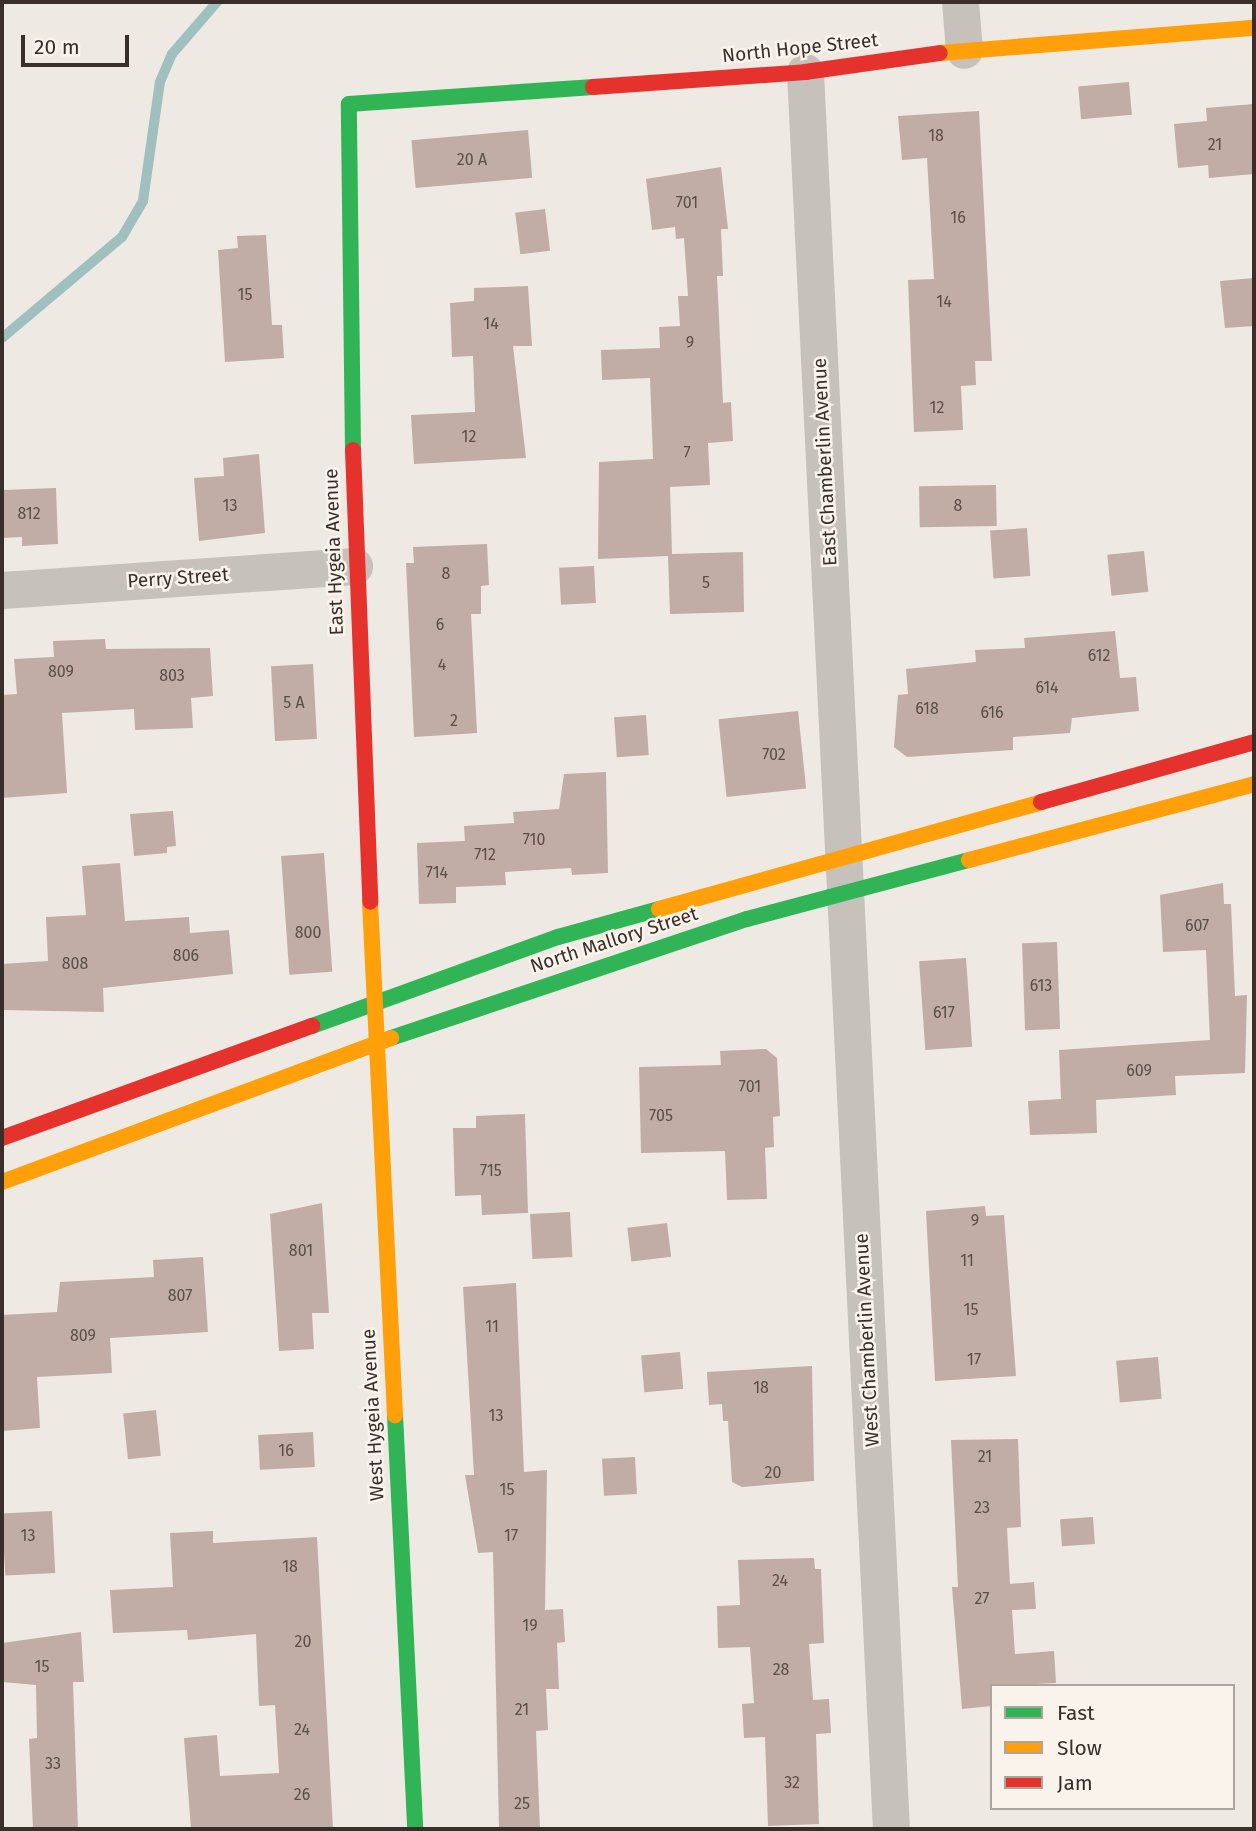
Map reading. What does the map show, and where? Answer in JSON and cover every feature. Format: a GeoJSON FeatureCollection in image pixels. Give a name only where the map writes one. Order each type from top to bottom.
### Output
{"type":"FeatureCollection","features":[{"type":"Feature","properties":{"kind":"street"},"geometry":{"type":"LineString","coordinates":[[960,2],[964,50]]}},
{"type":"Feature","properties":{"kind":"street","name":"North Hope Street"},"geometry":{"type":"LineString","coordinates":[[349,104],[805,72],[964,50],[1254,28]]}},
{"type":"Feature","properties":{"kind":"street","name":"East Chamberlin Avenue"},"geometry":{"type":"LineString","coordinates":[[805,72],[845,852]]}},
{"type":"Feature","properties":{"kind":"street","name":"East Hygeia Avenue"},"geometry":{"type":"LineString","coordinates":[[349,104],[354,566],[376,998]]}},
{"type":"Feature","properties":{"kind":"street","name":"Perry Street"},"geometry":{"type":"LineString","coordinates":[[2,590],[354,566]]}},
{"type":"Feature","properties":{"kind":"street","name":"North Mallory Street"},"geometry":{"type":"LineString","coordinates":[[2,1138],[376,998],[845,852],[1254,742]]}},
{"type":"Feature","properties":{"kind":"street","name":"North Mallory Street"},"geometry":{"type":"LineString","coordinates":[[2,1182],[375,1042],[845,892],[1254,784]]}},
{"type":"Feature","properties":{"kind":"street","name":"West Chamberlin Avenue"},"geometry":{"type":"LineString","coordinates":[[845,852],[891,1829]]}},
{"type":"Feature","properties":{"kind":"street","name":"West Hygeia Avenue"},"geometry":{"type":"LineString","coordinates":[[376,998],[375,1042],[415,1829]]}},
{"type":"Feature","properties":{"kind":"building"},"geometry":{"type":"Polygon","coordinates":[[[1129,82],[1132,115],[1081,119],[1078,86],[1129,82]]]}},
{"type":"Feature","properties":{"kind":"building"},"geometry":{"type":"Polygon","coordinates":[[[1254,104],[1254,174],[1209,178],[1208,165],[1178,168],[1174,124],[1207,121],[1206,108],[1254,104]]]}},
{"type":"Feature","properties":{"kind":"building"},"geometry":{"type":"Polygon","coordinates":[[[979,111],[992,361],[975,361],[976,385],[961,386],[963,430],[914,432],[908,280],[934,279],[927,158],[902,160],[898,116],[979,111]]]}},
{"type":"Feature","properties":{"kind":"building"},"geometry":{"type":"Polygon","coordinates":[[[528,130],[532,178],[416,188],[411,140],[528,130]]]}},
{"type":"Feature","properties":{"kind":"building"},"geometry":{"type":"Polygon","coordinates":[[[721,167],[728,229],[721,229],[723,276],[717,276],[723,403],[731,402],[733,441],[708,443],[710,485],[670,487],[672,554],[743,552],[744,612],[670,614],[668,556],[598,559],[599,462],[653,459],[650,378],[602,380],[601,350],[660,348],[659,327],[680,326],[678,296],[688,296],[684,238],[676,239],[675,227],[652,230],[646,179],[721,167]]]}},
{"type":"Feature","properties":{"kind":"building"},"geometry":{"type":"Polygon","coordinates":[[[545,209],[550,251],[520,254],[515,213],[545,209]]]}},
{"type":"Feature","properties":{"kind":"building"},"geometry":{"type":"Polygon","coordinates":[[[266,235],[272,325],[282,325],[284,358],[225,362],[218,250],[238,248],[237,236],[266,235]]]}},
{"type":"Feature","properties":{"kind":"building"},"geometry":{"type":"Polygon","coordinates":[[[1254,278],[1254,326],[1225,328],[1220,281],[1254,278]]]}},
{"type":"Feature","properties":{"kind":"building"},"geometry":{"type":"Polygon","coordinates":[[[528,286],[532,346],[513,346],[526,458],[414,464],[411,415],[475,412],[473,356],[452,357],[450,303],[474,301],[474,288],[528,286]]]}},
{"type":"Feature","properties":{"kind":"building"},"geometry":{"type":"Polygon","coordinates":[[[259,454],[265,533],[199,541],[194,478],[224,476],[223,458],[259,454]]]}},
{"type":"Feature","properties":{"kind":"building"},"geometry":{"type":"Polygon","coordinates":[[[996,485],[997,526],[920,527],[919,486],[996,485]]]}},
{"type":"Feature","properties":{"kind":"building"},"geometry":{"type":"Polygon","coordinates":[[[56,488],[58,544],[22,546],[22,537],[2,538],[2,490],[56,488]]]}},
{"type":"Feature","properties":{"kind":"building"},"geometry":{"type":"Polygon","coordinates":[[[1027,528],[1030,576],[993,578],[990,531],[1027,528]]]}},
{"type":"Feature","properties":{"kind":"building"},"geometry":{"type":"Polygon","coordinates":[[[487,544],[489,585],[481,586],[481,614],[471,614],[477,733],[414,737],[406,563],[414,563],[413,547],[487,544]]]}},
{"type":"Feature","properties":{"kind":"building"},"geometry":{"type":"Polygon","coordinates":[[[1144,551],[1148,592],[1111,596],[1107,555],[1144,551]]]}},
{"type":"Feature","properties":{"kind":"building"},"geometry":{"type":"Polygon","coordinates":[[[594,566],[596,603],[561,605],[559,568],[594,566]]]}},
{"type":"Feature","properties":{"kind":"building"},"geometry":{"type":"Polygon","coordinates":[[[1115,631],[1120,678],[1136,677],[1139,711],[1072,718],[1070,733],[1013,737],[1013,750],[907,757],[894,747],[898,695],[908,694],[906,669],[976,662],[975,650],[1025,648],[1024,638],[1115,631]]]}},
{"type":"Feature","properties":{"kind":"building"},"geometry":{"type":"Polygon","coordinates":[[[105,639],[106,649],[210,648],[213,696],[191,698],[193,728],[135,730],[134,709],[62,713],[67,793],[2,798],[2,695],[17,694],[14,659],[54,657],[53,641],[105,639]]]}},
{"type":"Feature","properties":{"kind":"building"},"geometry":{"type":"Polygon","coordinates":[[[313,664],[317,739],[275,741],[271,666],[313,664]]]}},
{"type":"Feature","properties":{"kind":"building"},"geometry":{"type":"Polygon","coordinates":[[[798,711],[806,789],[727,797],[718,719],[798,711]]]}},
{"type":"Feature","properties":{"kind":"building"},"geometry":{"type":"Polygon","coordinates":[[[646,715],[649,755],[617,757],[614,717],[646,715]]]}},
{"type":"Feature","properties":{"kind":"building"},"geometry":{"type":"Polygon","coordinates":[[[606,772],[608,873],[572,875],[571,868],[505,872],[506,885],[456,887],[456,903],[419,904],[417,843],[465,841],[464,826],[514,823],[513,812],[559,809],[564,774],[606,772]]]}},
{"type":"Feature","properties":{"kind":"building"},"geometry":{"type":"Polygon","coordinates":[[[173,811],[176,846],[167,847],[167,853],[134,856],[130,814],[173,811]]]}},
{"type":"Feature","properties":{"kind":"building"},"geometry":{"type":"Polygon","coordinates":[[[324,853],[332,972],[289,975],[281,856],[324,853]]]}},
{"type":"Feature","properties":{"kind":"building"},"geometry":{"type":"Polygon","coordinates":[[[120,863],[125,921],[189,917],[190,933],[229,930],[233,974],[103,988],[104,1012],[2,1010],[2,964],[48,961],[46,917],[86,915],[82,866],[120,863]]]}},
{"type":"Feature","properties":{"kind":"building"},"geometry":{"type":"Polygon","coordinates":[[[1223,883],[1224,904],[1231,904],[1235,996],[1247,995],[1245,1073],[1175,1076],[1176,1095],[1096,1100],[1097,1133],[1030,1135],[1028,1101],[1061,1099],[1059,1050],[1210,1040],[1206,950],[1163,952],[1160,895],[1223,883]]]}},
{"type":"Feature","properties":{"kind":"building"},"geometry":{"type":"Polygon","coordinates":[[[1057,942],[1060,1029],[1025,1030],[1022,943],[1057,942]]]}},
{"type":"Feature","properties":{"kind":"building"},"geometry":{"type":"Polygon","coordinates":[[[966,958],[972,1047],[925,1050],[919,961],[966,958]]]}},
{"type":"Feature","properties":{"kind":"building"},"geometry":{"type":"Polygon","coordinates":[[[766,1049],[777,1058],[780,1116],[773,1117],[774,1147],[765,1148],[767,1199],[727,1200],[725,1151],[641,1153],[639,1067],[721,1065],[720,1051],[766,1049]]]}},
{"type":"Feature","properties":{"kind":"building"},"geometry":{"type":"Polygon","coordinates":[[[525,1114],[528,1213],[482,1215],[481,1195],[455,1196],[453,1128],[476,1128],[476,1116],[525,1114]]]}},
{"type":"Feature","properties":{"kind":"building"},"geometry":{"type":"Polygon","coordinates":[[[322,1203],[329,1313],[312,1313],[314,1349],[279,1351],[270,1214],[322,1203]]]}},
{"type":"Feature","properties":{"kind":"building"},"geometry":{"type":"Polygon","coordinates":[[[985,1206],[986,1216],[1004,1215],[1016,1376],[935,1381],[926,1211],[985,1206]]]}},
{"type":"Feature","properties":{"kind":"building"},"geometry":{"type":"Polygon","coordinates":[[[570,1212],[572,1257],[532,1259],[530,1214],[570,1212]]]}},
{"type":"Feature","properties":{"kind":"building"},"geometry":{"type":"Polygon","coordinates":[[[667,1223],[671,1257],[631,1262],[627,1228],[667,1223]]]}},
{"type":"Feature","properties":{"kind":"building"},"geometry":{"type":"Polygon","coordinates":[[[203,1257],[208,1332],[110,1338],[112,1373],[37,1377],[40,1428],[2,1431],[2,1315],[57,1312],[60,1282],[154,1277],[153,1260],[203,1257]]]}},
{"type":"Feature","properties":{"kind":"building"},"geometry":{"type":"Polygon","coordinates":[[[516,1283],[524,1472],[547,1470],[545,1610],[563,1609],[565,1642],[557,1643],[559,1689],[546,1689],[548,1730],[536,1731],[540,1829],[499,1829],[493,1552],[478,1553],[465,1475],[474,1475],[463,1287],[516,1283]]]}},
{"type":"Feature","properties":{"kind":"building"},"geometry":{"type":"Polygon","coordinates":[[[680,1352],[683,1389],[644,1392],[641,1355],[680,1352]]]}},
{"type":"Feature","properties":{"kind":"building"},"geometry":{"type":"Polygon","coordinates":[[[1158,1357],[1162,1399],[1120,1403],[1116,1361],[1158,1357]]]}},
{"type":"Feature","properties":{"kind":"building"},"geometry":{"type":"Polygon","coordinates":[[[812,1366],[814,1481],[742,1487],[732,1482],[728,1421],[723,1421],[722,1404],[709,1405],[707,1372],[812,1366]]]}},
{"type":"Feature","properties":{"kind":"building"},"geometry":{"type":"Polygon","coordinates":[[[156,1410],[161,1456],[128,1459],[123,1413],[156,1410]]]}},
{"type":"Feature","properties":{"kind":"building"},"geometry":{"type":"Polygon","coordinates":[[[313,1432],[315,1467],[260,1470],[258,1435],[313,1432]]]}},
{"type":"Feature","properties":{"kind":"building"},"geometry":{"type":"Polygon","coordinates":[[[1018,1439],[1021,1527],[1007,1528],[1010,1584],[1034,1582],[1036,1609],[1012,1610],[1015,1654],[1054,1651],[1056,1683],[990,1684],[990,1706],[962,1709],[952,1587],[958,1587],[951,1440],[1018,1439]]]}},
{"type":"Feature","properties":{"kind":"building"},"geometry":{"type":"Polygon","coordinates":[[[635,1457],[637,1494],[604,1496],[602,1459],[635,1457]]]}},
{"type":"Feature","properties":{"kind":"building"},"geometry":{"type":"Polygon","coordinates":[[[52,1511],[55,1573],[5,1576],[2,1514],[52,1511]]]}},
{"type":"Feature","properties":{"kind":"building"},"geometry":{"type":"Polygon","coordinates":[[[1093,1517],[1095,1544],[1062,1546],[1060,1519],[1093,1517]]]}},
{"type":"Feature","properties":{"kind":"building"},"geometry":{"type":"Polygon","coordinates":[[[213,1531],[213,1543],[317,1537],[333,1829],[191,1829],[184,1738],[217,1735],[220,1776],[279,1773],[275,1705],[259,1706],[256,1634],[188,1640],[187,1630],[113,1633],[110,1590],[173,1587],[170,1533],[213,1531]]]}},
{"type":"Feature","properties":{"kind":"building"},"geometry":{"type":"Polygon","coordinates":[[[814,1558],[815,1569],[821,1569],[824,1643],[809,1644],[813,1700],[829,1699],[831,1733],[816,1734],[819,1824],[768,1826],[765,1737],[744,1738],[742,1704],[754,1703],[750,1647],[718,1648],[717,1606],[740,1605],[738,1560],[814,1558]]]}},
{"type":"Feature","properties":{"kind":"building"},"geometry":{"type":"Polygon","coordinates":[[[81,1632],[84,1682],[73,1682],[78,1829],[33,1829],[29,1739],[37,1738],[36,1685],[2,1682],[2,1643],[81,1632]]]}},
{"type":"Feature","properties":{"kind":"waterway"},"geometry":{"type":"LineString","coordinates":[[2,338],[122,237],[143,201],[160,82],[172,54],[217,2]]}},
{"type":"Feature","properties":{"kind":"traffic: fast"},"geometry":{"type":"LineString","coordinates":[[353,450],[349,104],[593,87]]}},
{"type":"Feature","properties":{"kind":"traffic: fast"},"geometry":{"type":"LineString","coordinates":[[391,1038],[747,919],[969,860]]}},
{"type":"Feature","properties":{"kind":"traffic: fast"},"geometry":{"type":"LineString","coordinates":[[312,1026],[558,937],[659,909]]}},
{"type":"Feature","properties":{"kind":"traffic: fast"},"geometry":{"type":"LineString","coordinates":[[395,1415],[415,1829]]}},
{"type":"Feature","properties":{"kind":"traffic: slow"},"geometry":{"type":"LineString","coordinates":[[940,53],[1254,28]]}},
{"type":"Feature","properties":{"kind":"traffic: slow"},"geometry":{"type":"LineString","coordinates":[[969,860],[1254,784]]}},
{"type":"Feature","properties":{"kind":"traffic: slow"},"geometry":{"type":"LineString","coordinates":[[659,909],[1041,802]]}},
{"type":"Feature","properties":{"kind":"traffic: slow"},"geometry":{"type":"LineString","coordinates":[[370,902],[395,1415]]}},
{"type":"Feature","properties":{"kind":"traffic: slow"},"geometry":{"type":"LineString","coordinates":[[2,1182],[391,1038]]}},
{"type":"Feature","properties":{"kind":"traffic: jam"},"geometry":{"type":"LineString","coordinates":[[593,87],[805,72],[940,53]]}},
{"type":"Feature","properties":{"kind":"traffic: jam"},"geometry":{"type":"LineString","coordinates":[[353,450],[370,902]]}},
{"type":"Feature","properties":{"kind":"traffic: jam"},"geometry":{"type":"LineString","coordinates":[[1041,802],[1254,742]]}},
{"type":"Feature","properties":{"kind":"traffic: jam"},"geometry":{"type":"LineString","coordinates":[[2,1138],[312,1026]]}}]}
